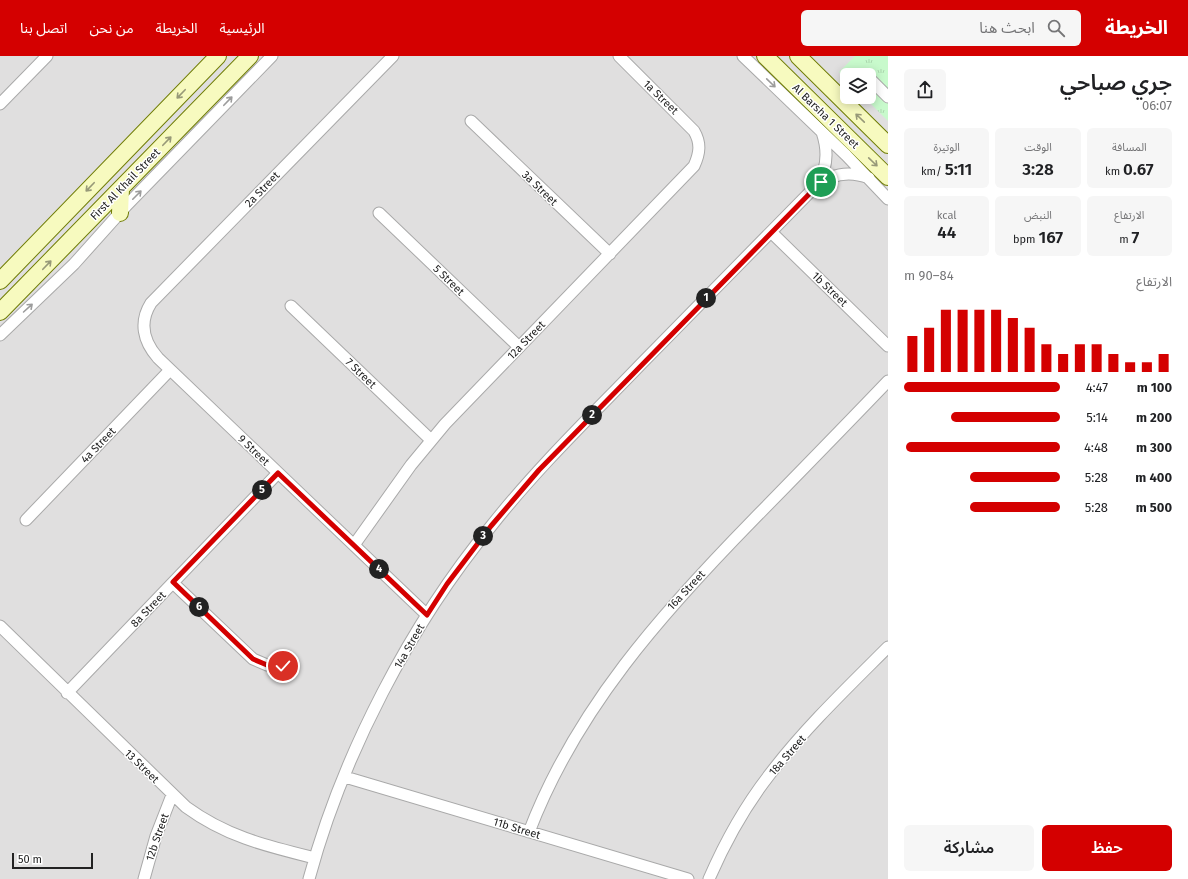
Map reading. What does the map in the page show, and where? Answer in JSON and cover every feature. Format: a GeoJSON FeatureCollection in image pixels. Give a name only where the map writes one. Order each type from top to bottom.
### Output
{"type":"FeatureCollection","features":[{"type":"Feature","properties":{"kind":"main road","name":"First Al Khail Street"},"geometry":{"type":"LineString","coordinates":[[0,281],[218,56]]}},
{"type":"Feature","properties":{"kind":"main road","name":"First Al Khail Street"},"geometry":{"type":"LineString","coordinates":[[0,312],[250,56]]}},
{"type":"Feature","properties":{"kind":"main road","name":"Al Barsha 1 Street"},"geometry":{"type":"LineString","coordinates":[[765,56],[888,177]]}},
{"type":"Feature","properties":{"kind":"main road","name":"Al Barsha 1 Street"},"geometry":{"type":"LineString","coordinates":[[800,58],[888,145]]}},
{"type":"Feature","properties":{"kind":"main road"},"geometry":{"type":"LineString","coordinates":[[120,189],[120,213]]}},
{"type":"Feature","properties":{"kind":"street"},"geometry":{"type":"LineString","coordinates":[[0,104],[47,56]]}},
{"type":"Feature","properties":{"kind":"street"},"geometry":{"type":"LineString","coordinates":[[0,336],[74,264],[120,213],[272,56]]}},
{"type":"Feature","properties":{"kind":"street","name":"2a Street"},"geometry":{"type":"LineString","coordinates":[[143,328],[145,315],[151,303],[393,56]]}},
{"type":"Feature","properties":{"kind":"street","name":"1a Street"},"geometry":{"type":"LineString","coordinates":[[619,56],[690,126],[699,142]]}},
{"type":"Feature","properties":{"kind":"street"},"geometry":{"type":"LineString","coordinates":[[743,56],[869,178],[888,199]]}},
{"type":"Feature","properties":{"kind":"street"},"geometry":{"type":"LineString","coordinates":[[876,85],[888,97]]}},
{"type":"Feature","properties":{"kind":"street","name":"14a Street"},"geometry":{"type":"LineString","coordinates":[[814,188],[823,174],[827,149],[815,105]]}},
{"type":"Feature","properties":{"kind":"street","name":"3a Street"},"geometry":{"type":"LineString","coordinates":[[471,121],[610,254]]}},
{"type":"Feature","properties":{"kind":"street","name":"12a Street"},"geometry":{"type":"LineString","coordinates":[[354,544],[391,491],[431,440],[519,347],[691,171],[699,154],[699,142]]}},
{"type":"Feature","properties":{"kind":"street","name":"14a Street"},"geometry":{"type":"LineString","coordinates":[[309,879],[315,858],[345,777],[381,696],[427,615],[472,549],[529,481],[814,188],[821,182],[836,175],[853,174],[869,178]]}},
{"type":"Feature","properties":{"kind":"street","name":"5 Street"},"geometry":{"type":"LineString","coordinates":[[379,213],[519,347]]}},
{"type":"Feature","properties":{"kind":"street","name":"1b Street"},"geometry":{"type":"LineString","coordinates":[[771,232],[888,346]]}},
{"type":"Feature","properties":{"kind":"street","name":"7 Street"},"geometry":{"type":"LineString","coordinates":[[291,306],[431,440]]}},
{"type":"Feature","properties":{"kind":"street","name":"9 Street"},"geometry":{"type":"LineString","coordinates":[[143,328],[152,352],[427,615]]}},
{"type":"Feature","properties":{"kind":"street","name":"4a Street"},"geometry":{"type":"LineString","coordinates":[[26,520],[170,370]]}},
{"type":"Feature","properties":{"kind":"street","name":"16a Street"},"geometry":{"type":"LineString","coordinates":[[529,832],[548,786],[570,743],[596,702],[638,646],[683,592],[888,381]]}},
{"type":"Feature","properties":{"kind":"street","name":"8a Street"},"geometry":{"type":"LineString","coordinates":[[68,693],[278,473]]}},
{"type":"Feature","properties":{"kind":"street"},"geometry":{"type":"LineString","coordinates":[[173,582],[253,659],[267,665],[283,666]]}},
{"type":"Feature","properties":{"kind":"street","name":"13 Street"},"geometry":{"type":"LineString","coordinates":[[0,626],[172,795],[199,817],[227,832],[257,843],[315,858]]}},
{"type":"Feature","properties":{"kind":"street","name":"18a Street"},"geometry":{"type":"LineString","coordinates":[[709,879],[741,816],[770,774],[786,755],[888,647]]}},
{"type":"Feature","properties":{"kind":"street","name":"11b Street"},"geometry":{"type":"LineString","coordinates":[[345,777],[688,879]]}},
{"type":"Feature","properties":{"kind":"street","name":"12b Street"},"geometry":{"type":"LineString","coordinates":[[144,879],[156,836],[172,795]]}},
{"type":"Feature","properties":{"kind":"street"},"geometry":{"type":"LineString","coordinates":[[134,879],[144,879]]}},
{"type":"Feature","properties":{"kind":"shaded area"},"geometry":{"type":"Polygon","coordinates":[[[0,56],[888,56],[888,879],[0,879],[0,56]]]}},
{"type":"Feature","properties":{"kind":"green space"},"geometry":{"type":"Polygon","coordinates":[[[855,56],[888,56],[888,121],[871,104],[876,104],[876,68],[843,68],[855,56]]]}},
{"type":"Feature","properties":{"kind":"route"},"geometry":{"type":"LineString","coordinates":[[283,666],[262,664],[253,659],[173,582],[278,473],[427,615],[468,555],[514,498],[539,470],[821,182]]}}]}
